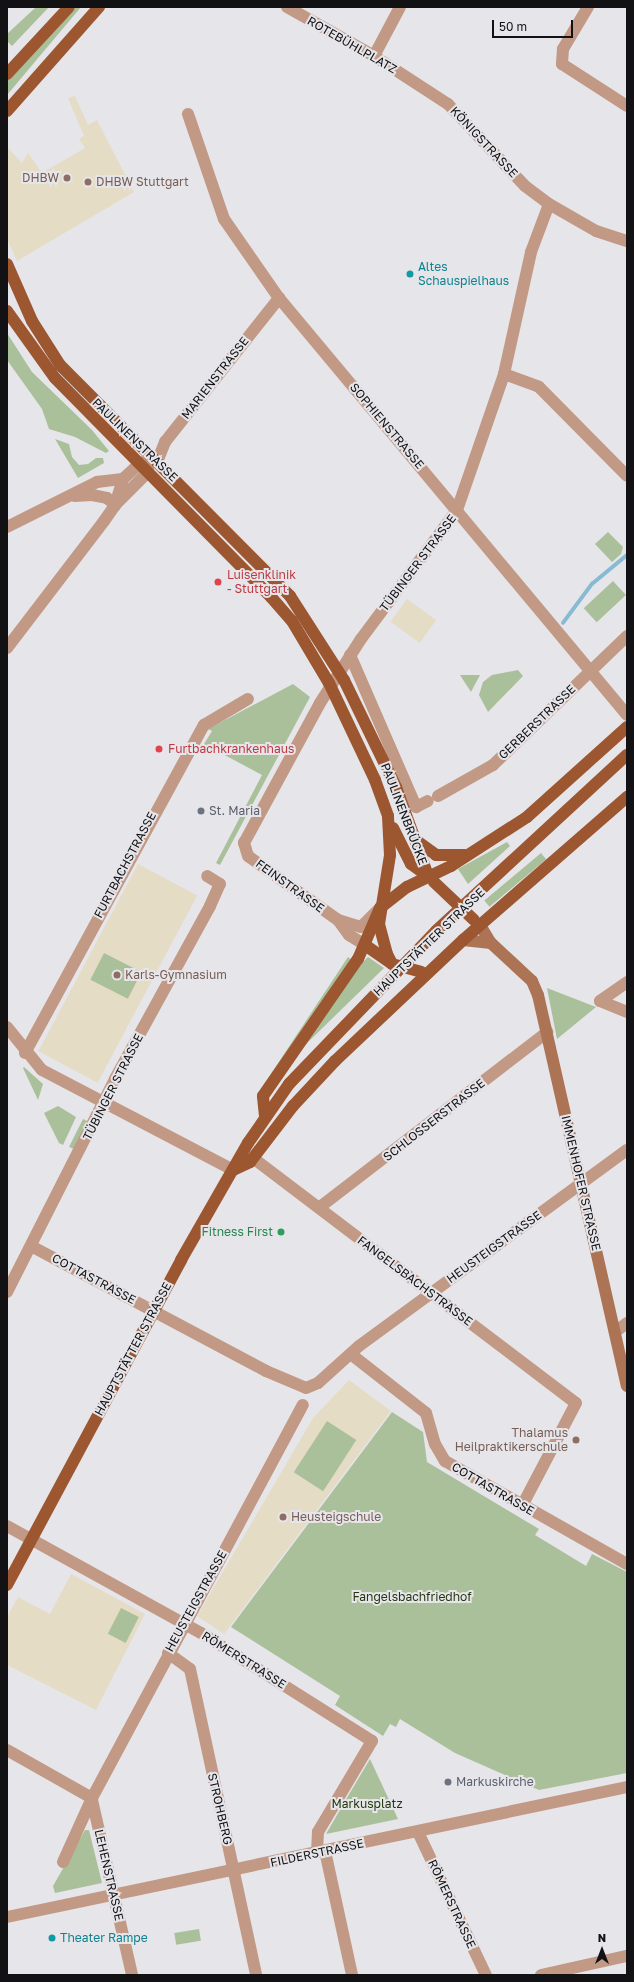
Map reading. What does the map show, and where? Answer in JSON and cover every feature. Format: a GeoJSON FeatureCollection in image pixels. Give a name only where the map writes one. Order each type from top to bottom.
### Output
{"type":"FeatureCollection","features":[{"type":"Feature","properties":{"kind":"main road"},"geometry":{"type":"LineString","coordinates":[[7,74],[69,7]]}},
{"type":"Feature","properties":{"kind":"main road"},"geometry":{"type":"LineString","coordinates":[[9,107],[99,7]]}},
{"type":"Feature","properties":{"kind":"main road","name":"PAULINENSTRASSE"},"geometry":{"type":"LineString","coordinates":[[7,264],[32,321],[60,365],[271,597]]}},
{"type":"Feature","properties":{"kind":"main road","name":"PAULINENSTRASSE"},"geometry":{"type":"LineString","coordinates":[[7,312],[55,378],[148,461],[290,596]]}},
{"type":"Feature","properties":{"kind":"main road","name":"PAULINENBRÜCKE"},"geometry":{"type":"LineString","coordinates":[[290,596],[327,649],[355,700],[414,834],[431,879]]}},
{"type":"Feature","properties":{"kind":"main road","name":"PAULINENBRÜCKE"},"geometry":{"type":"LineString","coordinates":[[271,597],[292,621],[329,683],[375,780],[388,816],[394,840],[411,864],[431,879]]}},
{"type":"Feature","properties":{"kind":"main road"},"geometry":{"type":"LineString","coordinates":[[265,1116],[264,1096],[365,945],[380,908],[394,896],[431,879],[464,855],[494,840],[528,817],[627,727]]}},
{"type":"Feature","properties":{"kind":"main road","name":"HAUPTSTÄTTER STRASSE"},"geometry":{"type":"LineString","coordinates":[[7,1585],[154,1311],[265,1116],[307,1064],[436,932],[604,779],[627,755]]}},
{"type":"Feature","properties":{"kind":"main road","name":"HAUPTSTÄTTER STRASSE"},"geometry":{"type":"LineString","coordinates":[[604,779],[627,766]]}},
{"type":"Feature","properties":{"kind":"main road"},"geometry":{"type":"LineString","coordinates":[[233,1170],[242,1168],[253,1158],[313,1082],[463,940],[477,922],[627,797]]}},
{"type":"Feature","properties":{"kind":"main road"},"geometry":{"type":"LineString","coordinates":[[414,834],[436,855],[464,855]]}},
{"type":"Feature","properties":{"kind":"main road"},"geometry":{"type":"LineString","coordinates":[[387,959],[379,931],[380,908],[394,840]]}},
{"type":"Feature","properties":{"kind":"main road"},"geometry":{"type":"LineString","coordinates":[[431,879],[477,922],[491,943]]}},
{"type":"Feature","properties":{"kind":"main road"},"geometry":{"type":"LineString","coordinates":[[463,940],[491,943]]}},
{"type":"Feature","properties":{"kind":"main road","name":"IMMENHOFER STRASSE"},"geometry":{"type":"LineString","coordinates":[[491,943],[532,980],[547,1032],[627,1386]]}},
{"type":"Feature","properties":{"kind":"main road"},"geometry":{"type":"LineString","coordinates":[[365,945],[387,959],[421,972],[437,965]]}},
{"type":"Feature","properties":{"kind":"street","name":"ROTEBÜHLPLATZ"},"geometry":{"type":"LineString","coordinates":[[287,7],[374,56],[417,84]]}},
{"type":"Feature","properties":{"kind":"street"},"geometry":{"type":"LineString","coordinates":[[374,56],[400,7]]}},
{"type":"Feature","properties":{"kind":"street"},"geometry":{"type":"LineString","coordinates":[[588,7],[568,39],[561,56],[562,64],[627,106]]}},
{"type":"Feature","properties":{"kind":"street","name":"KÖNIGSTRASSE"},"geometry":{"type":"LineString","coordinates":[[417,84],[448,104],[525,186],[549,204],[596,231],[627,241]]}},
{"type":"Feature","properties":{"kind":"street","name":"SOPHIENSTRASSE"},"geometry":{"type":"LineString","coordinates":[[188,114],[224,218],[279,298],[592,670],[627,715]]}},
{"type":"Feature","properties":{"kind":"street","name":"TÜBINGER STRASSE"},"geometry":{"type":"LineString","coordinates":[[245,851],[246,838],[266,799],[350,655],[458,510],[504,374],[531,252],[549,204]]}},
{"type":"Feature","properties":{"kind":"street","name":"MARIENSTRASSE"},"geometry":{"type":"LineString","coordinates":[[7,648],[148,461],[165,442],[279,298]]}},
{"type":"Feature","properties":{"kind":"street"},"geometry":{"type":"LineString","coordinates":[[504,374],[539,387],[627,476]]}},
{"type":"Feature","properties":{"kind":"street"},"geometry":{"type":"LineString","coordinates":[[7,527],[97,482],[123,479],[148,461]]}},
{"type":"Feature","properties":{"kind":"street","name":"MARIENSTRASSE"},"geometry":{"type":"LineString","coordinates":[[115,505],[123,479]]}},
{"type":"Feature","properties":{"kind":"street"},"geometry":{"type":"LineString","coordinates":[[64,498],[92,495],[107,498],[115,505]]}},
{"type":"Feature","properties":{"kind":"street","name":"GERBERSTRASSE"},"geometry":{"type":"LineString","coordinates":[[350,655],[416,807],[493,765],[627,636]]}},
{"type":"Feature","properties":{"kind":"street","name":"FURTBACHSTRASSE"},"geometry":{"type":"LineString","coordinates":[[25,1052],[204,725],[248,699]]}},
{"type":"Feature","properties":{"kind":"street","name":"FEINSTRASSE"},"geometry":{"type":"LineString","coordinates":[[245,851],[338,920],[349,935],[365,945]]}},
{"type":"Feature","properties":{"kind":"street","name":"TÜBINGER STRASSE"},"geometry":{"type":"LineString","coordinates":[[7,1292],[104,1102],[220,884],[207,876]]}},
{"type":"Feature","properties":{"kind":"street","name":"FEINSTRASSE"},"geometry":{"type":"LineString","coordinates":[[338,920],[361,927],[380,908]]}},
{"type":"Feature","properties":{"kind":"street"},"geometry":{"type":"LineString","coordinates":[[627,982],[600,1001],[627,1012]]}},
{"type":"Feature","properties":{"kind":"street"},"geometry":{"type":"LineString","coordinates":[[7,1026],[25,1052],[42,1070],[233,1170]]}},
{"type":"Feature","properties":{"kind":"street","name":"SCHLOSSERSTRASSE"},"geometry":{"type":"LineString","coordinates":[[320,1207],[547,1032]]}},
{"type":"Feature","properties":{"kind":"street","name":"HEUSTEIGSTRASSE"},"geometry":{"type":"LineString","coordinates":[[306,1388],[318,1383],[431,1293],[627,1150]]}},
{"type":"Feature","properties":{"kind":"street","name":"FANGELSBACHSTRASSE"},"geometry":{"type":"LineString","coordinates":[[253,1158],[320,1207],[576,1403],[522,1506]]}},
{"type":"Feature","properties":{"kind":"street","name":"COTTASTRASSE"},"geometry":{"type":"LineString","coordinates":[[31,1246],[298,1387],[306,1388]]}},
{"type":"Feature","properties":{"kind":"street"},"geometry":{"type":"LineString","coordinates":[[615,1332],[627,1323]]}},
{"type":"Feature","properties":{"kind":"street","name":"COTTASTRASSE"},"geometry":{"type":"LineString","coordinates":[[352,1355],[426,1413],[435,1444],[445,1461],[522,1506],[627,1564]]}},
{"type":"Feature","properties":{"kind":"street","name":"HEUSTEIGSTRASSE"},"geometry":{"type":"LineString","coordinates":[[63,1862],[92,1798],[184,1623],[303,1404]]}},
{"type":"Feature","properties":{"kind":"street","name":"RÖMERSTRASSE"},"geometry":{"type":"LineString","coordinates":[[7,1526],[184,1623],[372,1741],[318,1832],[321,1851]]}},
{"type":"Feature","properties":{"kind":"street","name":"STROHBERG"},"geometry":{"type":"LineString","coordinates":[[168,1653],[190,1669],[256,1975]]}},
{"type":"Feature","properties":{"kind":"street"},"geometry":{"type":"LineString","coordinates":[[7,1750],[92,1798]]}},
{"type":"Feature","properties":{"kind":"street","name":"FILDERSTRASSE"},"geometry":{"type":"LineString","coordinates":[[7,1917],[115,1896],[627,1787]]}},
{"type":"Feature","properties":{"kind":"street","name":"LEHENSTRASSE"},"geometry":{"type":"LineString","coordinates":[[92,1798],[132,1975]]}},
{"type":"Feature","properties":{"kind":"street","name":"RÖMERSTRASSE"},"geometry":{"type":"LineString","coordinates":[[418,1832],[486,1975]]}},
{"type":"Feature","properties":{"kind":"street"},"geometry":{"type":"LineString","coordinates":[[321,1851],[352,1975]]}},
{"type":"Feature","properties":{"kind":"street"},"geometry":{"type":"LineString","coordinates":[[541,1975],[627,1956]]}},
{"type":"Feature","properties":{"kind":"shaded area","name":"DHBW"},"geometry":{"type":"Polygon","coordinates":[[[75,96],[88,125],[97,120],[134,192],[17,261],[7,239],[7,147],[22,163],[28,153],[42,173],[85,148],[79,139],[84,136],[68,98],[75,96]]]}},
{"type":"Feature","properties":{"kind":"shaded area"},"geometry":{"type":"Polygon","coordinates":[[[407,599],[436,620],[420,643],[391,622],[407,599]]]}},
{"type":"Feature","properties":{"kind":"shaded area","name":"Karls-Gymnasium"},"geometry":{"type":"Polygon","coordinates":[[[138,864],[197,895],[98,1083],[38,1051],[138,864]]]}},
{"type":"Feature","properties":{"kind":"shaded area","name":"Heusteigschule"},"geometry":{"type":"Polygon","coordinates":[[[349,1380],[391,1411],[224,1634],[197,1616],[313,1418],[349,1380]]]}},
{"type":"Feature","properties":{"kind":"shaded area"},"geometry":{"type":"Polygon","coordinates":[[[71,1574],[145,1614],[96,1710],[7,1665],[7,1617],[18,1597],[50,1614],[71,1574]]]}},
{"type":"Feature","properties":{"kind":"green space"},"geometry":{"type":"Polygon","coordinates":[[[49,7],[12,46],[7,41],[7,34],[35,8],[49,7]]]}},
{"type":"Feature","properties":{"kind":"green space"},"geometry":{"type":"Polygon","coordinates":[[[76,7],[81,7],[7,95],[7,80],[76,7]]]}},
{"type":"Feature","properties":{"kind":"green space"},"geometry":{"type":"Polygon","coordinates":[[[7,333],[32,372],[92,430],[109,451],[106,453],[75,437],[49,429],[42,409],[7,360],[7,333]]]}},
{"type":"Feature","properties":{"kind":"green space"},"geometry":{"type":"Polygon","coordinates":[[[55,439],[69,444],[72,457],[79,465],[88,464],[96,458],[103,458],[104,463],[78,478],[55,439]]]}},
{"type":"Feature","properties":{"kind":"green space"},"geometry":{"type":"Polygon","coordinates":[[[608,532],[623,547],[621,554],[612,562],[595,544],[608,532]]]}},
{"type":"Feature","properties":{"kind":"green space"},"geometry":{"type":"Polygon","coordinates":[[[613,581],[626,595],[597,622],[584,608],[613,581]]]}},
{"type":"Feature","properties":{"kind":"green space"},"geometry":{"type":"Polygon","coordinates":[[[518,670],[523,676],[488,712],[479,695],[483,682],[492,675],[518,670]]]}},
{"type":"Feature","properties":{"kind":"green space"},"geometry":{"type":"Polygon","coordinates":[[[460,675],[480,675],[471,692],[460,675]]]}},
{"type":"Feature","properties":{"kind":"green space"},"geometry":{"type":"Polygon","coordinates":[[[293,684],[310,697],[220,865],[216,863],[262,775],[204,744],[212,731],[208,729],[293,684]]]}},
{"type":"Feature","properties":{"kind":"green space"},"geometry":{"type":"Polygon","coordinates":[[[507,842],[510,846],[468,884],[458,869],[507,842]]]}},
{"type":"Feature","properties":{"kind":"green space"},"geometry":{"type":"Polygon","coordinates":[[[541,853],[546,859],[489,907],[484,901],[541,853]]]}},
{"type":"Feature","properties":{"kind":"green space"},"geometry":{"type":"Polygon","coordinates":[[[104,953],[141,972],[128,999],[90,980],[104,953]]]}},
{"type":"Feature","properties":{"kind":"green space"},"geometry":{"type":"Polygon","coordinates":[[[348,957],[352,960],[268,1084],[263,1086],[348,957]]]}},
{"type":"Feature","properties":{"kind":"green space"},"geometry":{"type":"Polygon","coordinates":[[[368,957],[384,968],[302,1048],[360,965],[368,957]]]}},
{"type":"Feature","properties":{"kind":"green space"},"geometry":{"type":"Polygon","coordinates":[[[547,988],[596,1007],[557,1039],[547,988]]]}},
{"type":"Feature","properties":{"kind":"green space"},"geometry":{"type":"Polygon","coordinates":[[[24,1067],[43,1084],[38,1100],[23,1068],[24,1067]]]}},
{"type":"Feature","properties":{"kind":"green space"},"geometry":{"type":"Polygon","coordinates":[[[58,1106],[76,1117],[63,1145],[59,1143],[44,1113],[58,1106]]]}},
{"type":"Feature","properties":{"kind":"green space"},"geometry":{"type":"Polygon","coordinates":[[[83,1119],[87,1121],[74,1149],[69,1147],[83,1119]]]}},
{"type":"Feature","properties":{"kind":"green space","name":"Fangelsbachfriedhof"},"geometry":{"type":"Polygon","coordinates":[[[392,1412],[423,1432],[427,1462],[539,1529],[535,1535],[586,1566],[592,1554],[627,1572],[627,1773],[539,1790],[455,1753],[400,1719],[396,1727],[390,1724],[383,1736],[335,1705],[340,1696],[231,1627],[392,1412]]]}},
{"type":"Feature","properties":{"kind":"green space"},"geometry":{"type":"Polygon","coordinates":[[[327,1421],[356,1440],[323,1491],[294,1472],[327,1421]]]}},
{"type":"Feature","properties":{"kind":"green space"},"geometry":{"type":"Polygon","coordinates":[[[121,1608],[139,1617],[126,1643],[108,1634],[121,1608]]]}},
{"type":"Feature","properties":{"kind":"green space","name":"Markusplatz"},"geometry":{"type":"Polygon","coordinates":[[[370,1759],[398,1819],[326,1834],[348,1796],[370,1759]]]}},
{"type":"Feature","properties":{"kind":"green space"},"geometry":{"type":"Polygon","coordinates":[[[85,1830],[89,1830],[102,1883],[55,1893],[53,1886],[85,1830]]]}},
{"type":"Feature","properties":{"kind":"green space"},"geometry":{"type":"Polygon","coordinates":[[[199,1929],[201,1941],[176,1945],[174,1933],[199,1929]]]}},
{"type":"Feature","properties":{"kind":"waterway"},"geometry":{"type":"LineString","coordinates":[[563,623],[592,584],[627,555]]}},
{"type":"Feature","properties":{"kind":"place","name":"DHBW"},"geometry":{"type":"Point","coordinates":[67,178]}},
{"type":"Feature","properties":{"kind":"place","name":"DHBW Stuttgart"},"geometry":{"type":"Point","coordinates":[88,182]}},
{"type":"Feature","properties":{"kind":"place","name":"Altes Schauspielhaus"},"geometry":{"type":"Point","coordinates":[410,274]}},
{"type":"Feature","properties":{"kind":"place","name":"Luisenklinik - Stuttgart"},"geometry":{"type":"Point","coordinates":[218,582]}},
{"type":"Feature","properties":{"kind":"place","name":"Furtbachkrankenhaus"},"geometry":{"type":"Point","coordinates":[159,749]}},
{"type":"Feature","properties":{"kind":"place","name":"St. Maria"},"geometry":{"type":"Point","coordinates":[201,811]}},
{"type":"Feature","properties":{"kind":"place","name":"Karls-Gymnasium"},"geometry":{"type":"Point","coordinates":[117,975]}},
{"type":"Feature","properties":{"kind":"place","name":"Fitness First"},"geometry":{"type":"Point","coordinates":[281,1232]}},
{"type":"Feature","properties":{"kind":"place","name":"Thalamus Heilpraktikerschule"},"geometry":{"type":"Point","coordinates":[576,1440]}},
{"type":"Feature","properties":{"kind":"place","name":"Heusteigschule"},"geometry":{"type":"Point","coordinates":[283,1517]}},
{"type":"Feature","properties":{"kind":"place","name":"Markuskirche"},"geometry":{"type":"Point","coordinates":[448,1782]}},
{"type":"Feature","properties":{"kind":"place","name":"Theater Rampe"},"geometry":{"type":"Point","coordinates":[52,1938]}}]}
